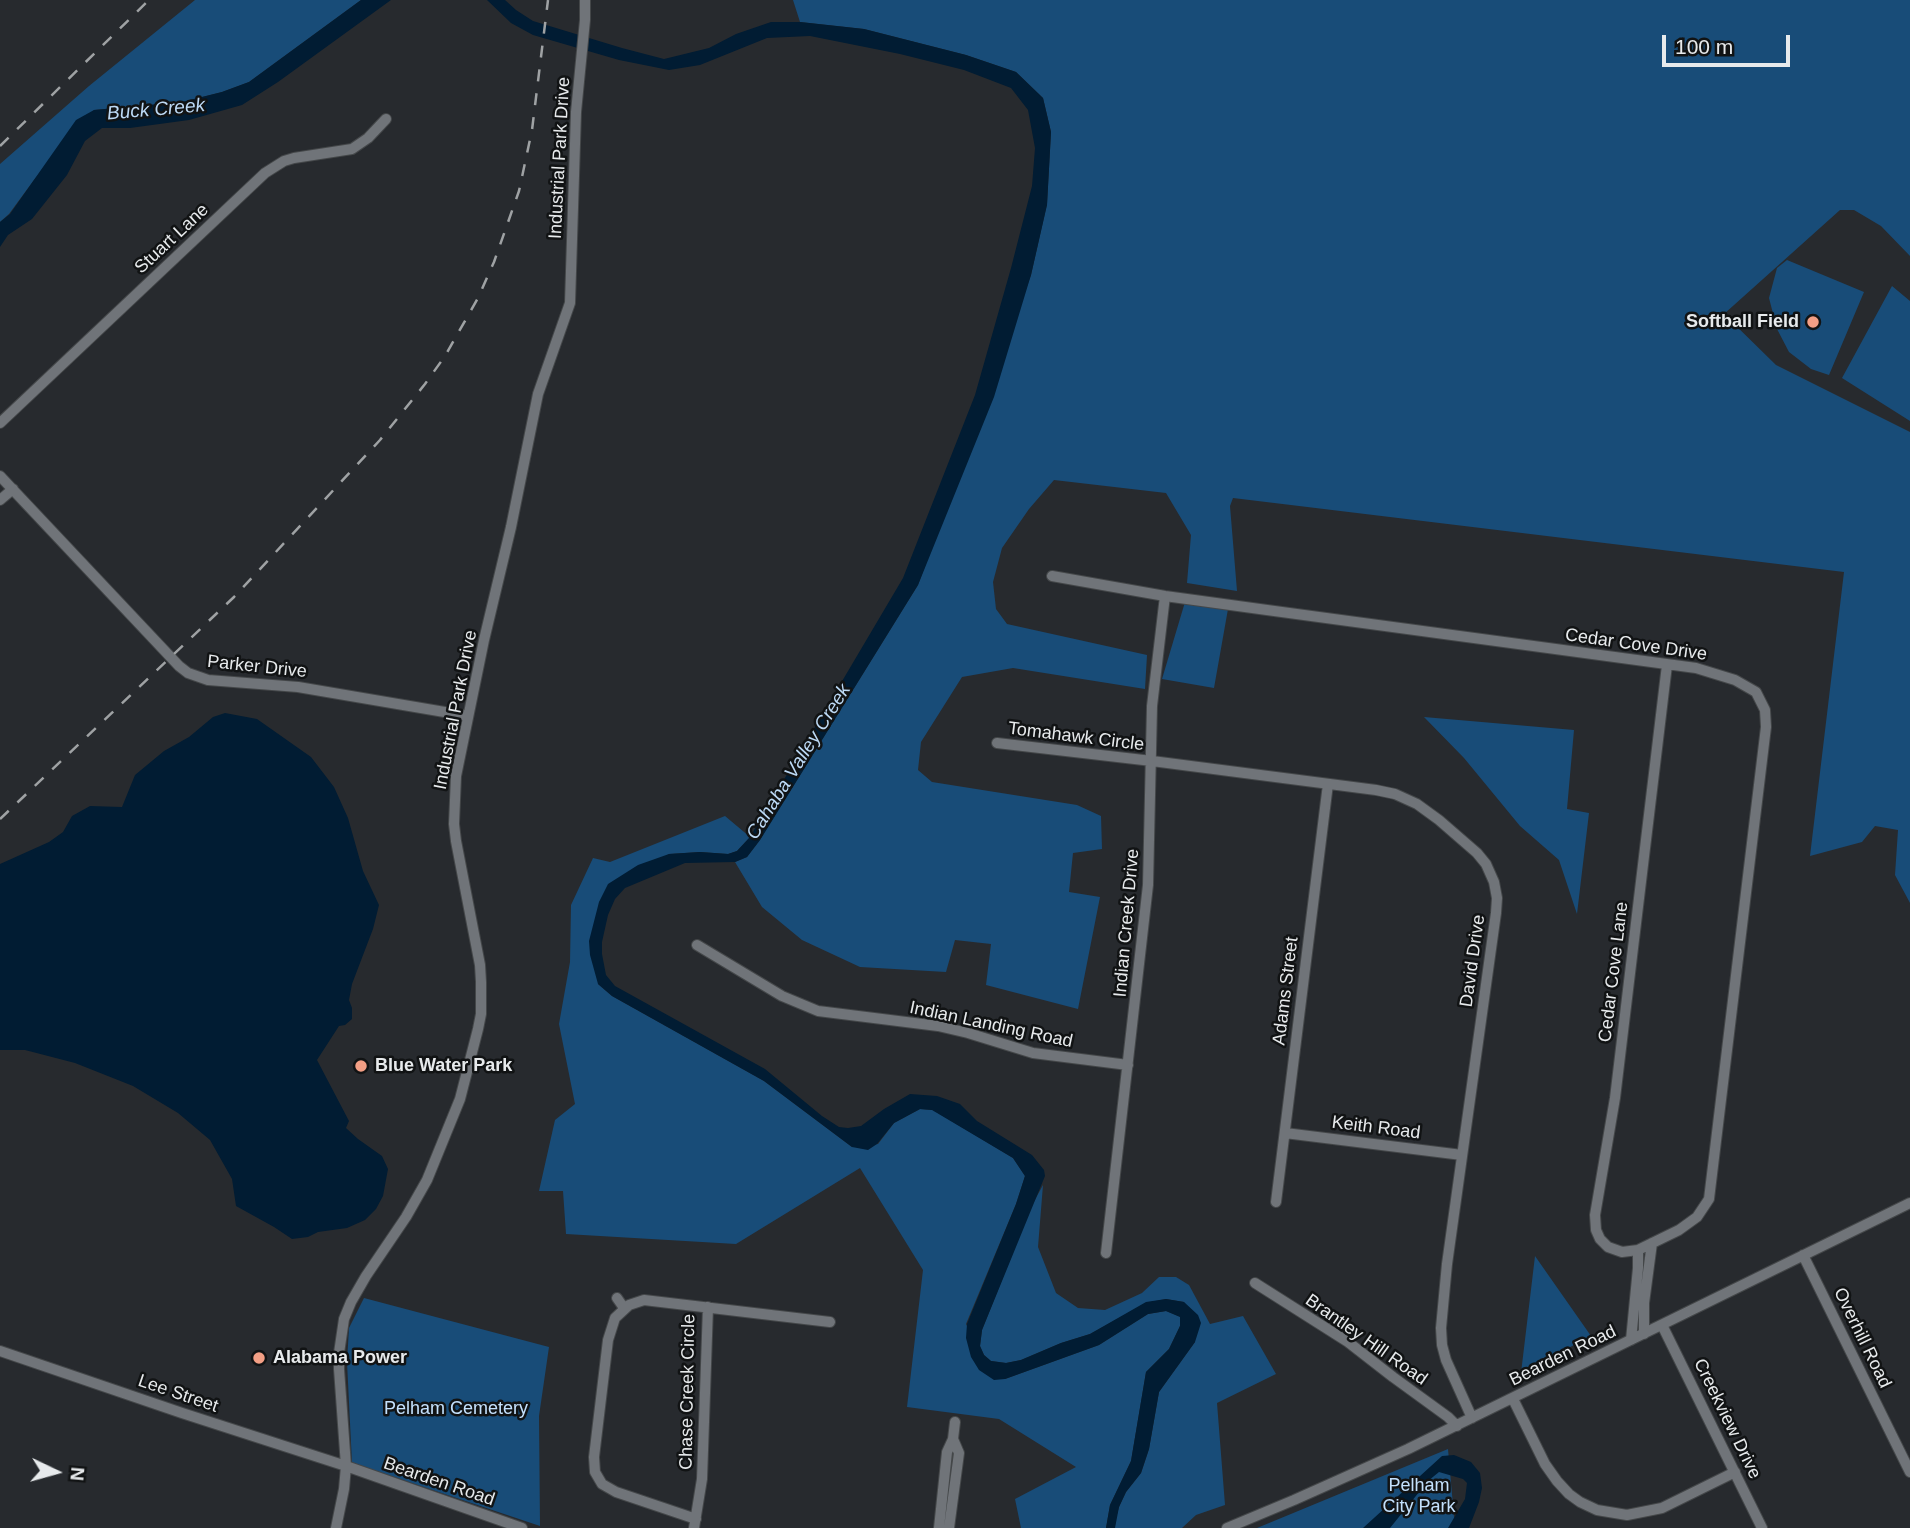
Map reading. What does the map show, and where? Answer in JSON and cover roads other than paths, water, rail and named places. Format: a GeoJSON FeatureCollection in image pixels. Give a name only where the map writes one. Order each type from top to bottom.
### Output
{"type":"FeatureCollection","features":[{"type":"Feature","properties":{"kind":"street","name":"Industrial Park Drive"},"geometry":{"type":"LineString","coordinates":[[336,1528],[346,1466],[339,1369],[344,1319],[366,1276],[406,1217],[427,1180],[460,1099],[480,1021],[480,965],[454,824],[456,776],[512,527],[538,394],[570,303],[576,112],[585,0]]}},
{"type":"Feature","properties":{"kind":"street","name":"Stuart Lane"},"geometry":{"type":"LineString","coordinates":[[0,423],[265,173],[284,160],[352,149],[368,138],[386,119]]}},
{"type":"Feature","properties":{"kind":"street","name":"Parker Drive"},"geometry":{"type":"LineString","coordinates":[[0,476],[188,673],[208,680],[298,687],[468,716]]}},
{"type":"Feature","properties":{"kind":"street"},"geometry":{"type":"LineString","coordinates":[[0,500],[13,489]]}},
{"type":"Feature","properties":{"kind":"street","name":"Cedar Cove Drive"},"geometry":{"type":"LineString","coordinates":[[1052,576],[1165,596],[1668,664],[1709,671],[1748,686],[1756,692],[1763,702],[1766,727],[1709,1199],[1703,1211],[1690,1223],[1638,1250]]}},
{"type":"Feature","properties":{"kind":"street","name":"Indian Creek Drive"},"geometry":{"type":"LineString","coordinates":[[1106,1253],[1148,885],[1153,706],[1165,596]]}},
{"type":"Feature","properties":{"kind":"street","name":"Cedar Cove Lane"},"geometry":{"type":"LineString","coordinates":[[1638,1250],[1622,1252],[1604,1244],[1597,1235],[1595,1215],[1615,1098],[1668,664]]}},
{"type":"Feature","properties":{"kind":"street","name":"Tomahawk Circle"},"geometry":{"type":"LineString","coordinates":[[998,743],[1152,761]]}},
{"type":"Feature","properties":{"kind":"street","name":"David Drive"},"geometry":{"type":"LineString","coordinates":[[1152,761],[1395,794],[1417,804],[1439,820],[1477,853],[1492,875],[1496,889],[1496,913],[1447,1264],[1441,1328],[1446,1360],[1472,1418]]}},
{"type":"Feature","properties":{"kind":"street","name":"Adams Street"},"geometry":{"type":"LineString","coordinates":[[1276,1202],[1328,784]]}},
{"type":"Feature","properties":{"kind":"street","name":"Indian Landing Road"},"geometry":{"type":"LineString","coordinates":[[697,945],[782,996],[818,1011],[938,1026],[1033,1053],[1128,1065]]}},
{"type":"Feature","properties":{"kind":"street","name":"Keith Road"},"geometry":{"type":"LineString","coordinates":[[1285,1133],[1462,1155]]}},
{"type":"Feature","properties":{"kind":"street","name":"Bearden Road"},"geometry":{"type":"LineString","coordinates":[[1227,1528],[1457,1426],[1910,1203]]}},
{"type":"Feature","properties":{"kind":"street"},"geometry":{"type":"LineString","coordinates":[[1644,1334],[1644,1303],[1653,1243]]}},
{"type":"Feature","properties":{"kind":"street"},"geometry":{"type":"LineString","coordinates":[[1631,1340],[1638,1250]]}},
{"type":"Feature","properties":{"kind":"street","name":"Overhill Road"},"geometry":{"type":"LineString","coordinates":[[1804,1255],[1910,1472]]}},
{"type":"Feature","properties":{"kind":"street","name":"Brantley Hill Road"},"geometry":{"type":"LineString","coordinates":[[1255,1283],[1348,1342],[1448,1416],[1457,1426]]}},
{"type":"Feature","properties":{"kind":"street"},"geometry":{"type":"LineString","coordinates":[[617,1298],[624,1308]]}},
{"type":"Feature","properties":{"kind":"street","name":"Chase Creek Circle"},"geometry":{"type":"LineString","coordinates":[[644,1300],[708,1307],[703,1460],[695,1523],[608,1489],[594,1472],[594,1457],[608,1340],[615,1318],[624,1308],[644,1300]]}},
{"type":"Feature","properties":{"kind":"street"},"geometry":{"type":"LineString","coordinates":[[708,1307],[830,1322]]}},
{"type":"Feature","properties":{"kind":"street","name":"Creekview Drive"},"geometry":{"type":"LineString","coordinates":[[1662,1325],[1762,1528]]}},
{"type":"Feature","properties":{"kind":"street","name":"Lee Street"},"geometry":{"type":"LineString","coordinates":[[0,1350],[346,1466]]}},
{"type":"Feature","properties":{"kind":"street"},"geometry":{"type":"LineString","coordinates":[[1513,1399],[1545,1464],[1556,1480],[1569,1494],[1597,1510],[1627,1515],[1650,1511],[1672,1504],[1735,1472]]}},
{"type":"Feature","properties":{"kind":"street"},"geometry":{"type":"LineString","coordinates":[[939,1528],[947,1452],[953,1439],[955,1422]]}},
{"type":"Feature","properties":{"kind":"street"},"geometry":{"type":"LineString","coordinates":[[949,1528],[959,1453],[953,1439]]}},
{"type":"Feature","properties":{"kind":"street","name":"Bearden Road"},"geometry":{"type":"LineString","coordinates":[[346,1466],[522,1528]]}},
{"type":"Feature","properties":{"kind":"water","name":"Buck Creek"},"geometry":{"type":"Polygon","coordinates":[[[361,0],[391,0],[242,105],[189,120],[130,128],[102,128],[85,141],[67,175],[32,219],[8,235],[0,247],[0,222],[10,214],[76,120],[94,110],[182,102],[249,82],[361,0]]]}},
{"type":"Feature","properties":{"kind":"water","name":"Cahaba Valley Creek"},"geometry":{"type":"Polygon","coordinates":[[[487,0],[505,0],[533,21],[664,59],[709,48],[736,34],[771,22],[800,22],[864,29],[966,55],[1016,72],[1043,98],[1051,132],[1047,205],[1031,275],[994,397],[918,585],[747,857],[735,862],[685,863],[625,888],[615,899],[608,915],[602,954],[606,975],[615,986],[765,1069],[839,1127],[861,1126],[910,1094],[937,1096],[960,1104],[977,1121],[1032,1155],[1044,1170],[1045,1176],[982,1330],[980,1346],[991,1361],[1006,1363],[1021,1360],[1090,1334],[1146,1302],[1166,1299],[1184,1302],[1198,1315],[1201,1323],[1195,1342],[1159,1392],[1149,1449],[1141,1473],[1126,1492],[1119,1507],[1115,1528],[1106,1528],[1110,1505],[1131,1461],[1146,1372],[1169,1349],[1180,1326],[1180,1317],[1166,1311],[1148,1314],[1099,1345],[1005,1379],[994,1380],[979,1370],[971,1357],[966,1338],[967,1324],[1025,1176],[1013,1158],[932,1110],[920,1109],[894,1123],[877,1144],[868,1150],[852,1147],[764,1081],[612,996],[598,984],[589,941],[599,902],[608,884],[638,865],[669,854],[728,854],[737,851],[750,837],[903,578],[975,395],[1011,268],[1032,186],[1035,148],[1028,110],[1011,88],[964,70],[810,36],[767,38],[700,65],[669,70],[619,60],[533,35],[511,23],[487,0]]]}},
{"type":"Feature","properties":{"kind":"water","name":"Blue Water Park"},"geometry":{"type":"Polygon","coordinates":[[[225,713],[257,719],[311,757],[334,787],[348,818],[363,871],[379,905],[352,984],[349,1000],[352,1019],[339,1026],[317,1060],[349,1121],[346,1128],[382,1156],[388,1169],[383,1196],[376,1209],[365,1220],[347,1228],[318,1232],[308,1237],[292,1239],[236,1206],[232,1179],[210,1140],[178,1113],[133,1086],[75,1063],[25,1050],[0,1050],[0,864],[49,842],[63,832],[72,816],[90,806],[122,807],[135,775],[213,717],[225,713]]]}},
{"type":"Feature","properties":{"kind":"water"},"geometry":{"type":"Polygon","coordinates":[[[1454,1455],[1471,1462],[1480,1473],[1482,1488],[1469,1528],[1448,1528],[1465,1499],[1467,1483],[1463,1479],[1439,1472],[1428,1481],[1390,1528],[1363,1528],[1442,1456],[1454,1455]]]}},
{"type":"Feature","properties":{"kind":"railway"},"geometry":{"type":"LineString","coordinates":[[0,146],[149,0]]}},
{"type":"Feature","properties":{"kind":"railway"},"geometry":{"type":"LineString","coordinates":[[0,819],[234,597],[380,440],[445,356],[478,298],[519,191],[532,130],[548,0]]}},
{"type":"Feature","properties":{"kind":"place","name":"Softball Field"},"geometry":{"type":"Point","coordinates":[1813,322]}},
{"type":"Feature","properties":{"kind":"place","name":"Blue Water Park"},"geometry":{"type":"Point","coordinates":[361,1066]}},
{"type":"Feature","properties":{"kind":"place","name":"Alabama Power"},"geometry":{"type":"Point","coordinates":[259,1358]}},
{"type":"Feature","properties":{"kind":"park label","name":"Pelham Cemetery"},"geometry":{"type":"Point","coordinates":[456,1409]}},
{"type":"Feature","properties":{"kind":"park label","name":"Pelham City Park"},"geometry":{"type":"Point","coordinates":[1419,1496]}}]}
